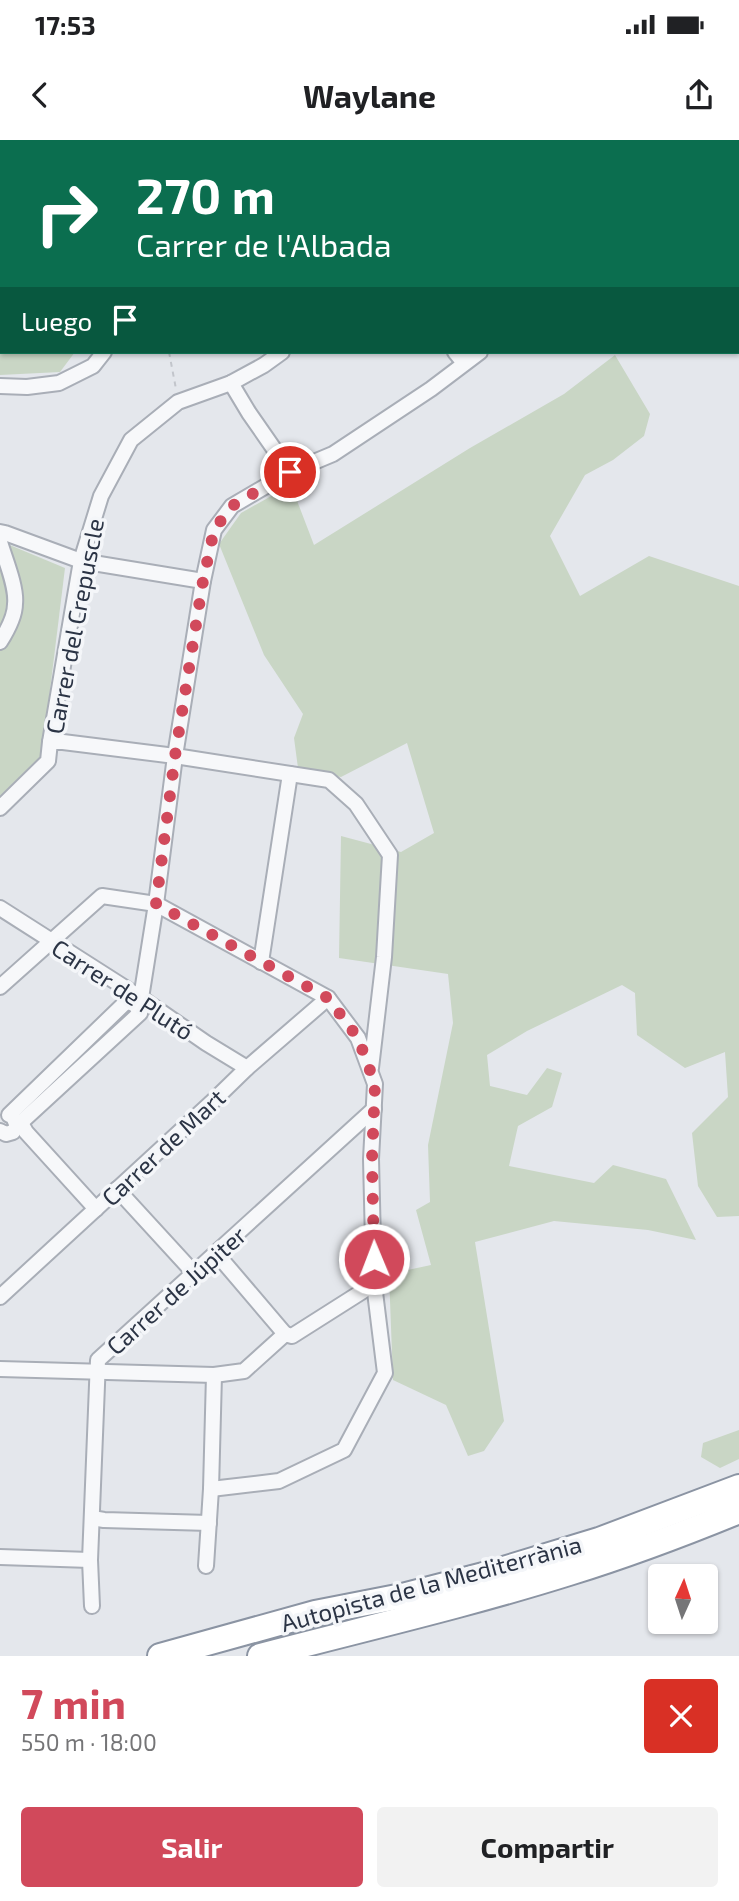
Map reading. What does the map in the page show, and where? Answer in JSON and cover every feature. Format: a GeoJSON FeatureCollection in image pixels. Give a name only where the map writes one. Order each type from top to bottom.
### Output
{"type":"FeatureCollection","features":[{"type":"Feature","properties":{"kind":"highway"},"geometry":{"type":"LineString","coordinates":[[315,1613],[597,1524],[739,1471]]}},
{"type":"Feature","properties":{"kind":"highway","name":"Autopista de la Mediterrània"},"geometry":{"type":"LineString","coordinates":[[160,1656],[315,1613],[402,1596],[545,1557],[739,1487]]}},
{"type":"Feature","properties":{"kind":"highway","name":"Autopista de la Mediterrània"},"geometry":{"type":"LineString","coordinates":[[260,1656],[567,1574],[623,1556],[739,1511]]}},
{"type":"Feature","properties":{"kind":"highway"},"geometry":{"type":"LineString","coordinates":[[567,1574],[739,1528]]}},
{"type":"Feature","properties":{"kind":"street"},"geometry":{"type":"LineString","coordinates":[[0,387],[58,383],[93,366],[102,354]]}},
{"type":"Feature","properties":{"kind":"street","name":"Carrer del Crepuscle"},"geometry":{"type":"LineString","coordinates":[[0,808],[48,761],[81,561],[101,496],[131,440],[178,402],[230,383],[279,354]]}},
{"type":"Feature","properties":{"kind":"street"},"geometry":{"type":"LineString","coordinates":[[8,1127],[140,1013],[138,1001],[156,904],[175,756],[203,581],[214,530],[232,506],[290,472],[333,454],[431,389],[459,358]]}},
{"type":"Feature","properties":{"kind":"street"},"geometry":{"type":"LineString","coordinates":[[230,383],[290,472]]}},
{"type":"Feature","properties":{"kind":"street"},"geometry":{"type":"LineString","coordinates":[[0,532],[81,561],[203,581]]}},
{"type":"Feature","properties":{"kind":"street"},"geometry":{"type":"LineString","coordinates":[[0,542],[10,572],[15,604],[8,629],[0,642]]}},
{"type":"Feature","properties":{"kind":"street"},"geometry":{"type":"LineString","coordinates":[[50,742],[175,756],[329,780],[356,804],[390,855],[384,957],[370,1072]]}},
{"type":"Feature","properties":{"kind":"street"},"geometry":{"type":"LineString","coordinates":[[261,962],[290,774]]}},
{"type":"Feature","properties":{"kind":"street"},"geometry":{"type":"LineString","coordinates":[[0,987],[102,896],[156,904],[328,998],[358,1038],[375,1084],[372,1159],[374,1284],[385,1373],[344,1450],[279,1481],[211,1489]]}},
{"type":"Feature","properties":{"kind":"street","name":"Carrer de Plutó"},"geometry":{"type":"LineString","coordinates":[[0,908],[138,1001],[247,1068]]}},
{"type":"Feature","properties":{"kind":"street","name":"Carrer de Mart"},"geometry":{"type":"LineString","coordinates":[[0,1297],[247,1068],[328,998]]}},
{"type":"Feature","properties":{"kind":"street","name":"Carrer de Júpiter"},"geometry":{"type":"LineString","coordinates":[[92,1606],[90,1560],[98,1360],[374,1109]]}},
{"type":"Feature","properties":{"kind":"street"},"geometry":{"type":"LineString","coordinates":[[8,1127],[26,1132],[96,1209]]}},
{"type":"Feature","properties":{"kind":"street"},"geometry":{"type":"LineString","coordinates":[[117,1189],[194,1273]]}},
{"type":"Feature","properties":{"kind":"street"},"geometry":{"type":"LineString","coordinates":[[216,1253],[285,1334],[292,1336],[374,1284]]}},
{"type":"Feature","properties":{"kind":"street"},"geometry":{"type":"LineString","coordinates":[[0,1369],[214,1375],[244,1371],[285,1334]]}},
{"type":"Feature","properties":{"kind":"street"},"geometry":{"type":"LineString","coordinates":[[206,1566],[214,1375]]}},
{"type":"Feature","properties":{"kind":"street"},"geometry":{"type":"LineString","coordinates":[[92,1518],[209,1522]]}},
{"type":"Feature","properties":{"kind":"street"},"geometry":{"type":"LineString","coordinates":[[0,1557],[90,1560]]}},
{"type":"Feature","properties":{"kind":"path"},"geometry":{"type":"LineString","coordinates":[[169,354],[178,402]]}},
{"type":"Feature","properties":{"kind":"green space"},"geometry":{"type":"Polygon","coordinates":[[[0,354],[74,354],[60,372],[0,375],[0,354]]]}},
{"type":"Feature","properties":{"kind":"green space"},"geometry":{"type":"Polygon","coordinates":[[[615,355],[650,414],[644,436],[613,460],[585,475],[550,536],[580,596],[649,556],[739,586],[739,1216],[717,1217],[698,1186],[692,1133],[728,1097],[725,1052],[685,1068],[637,1035],[635,993],[622,985],[527,1031],[487,1055],[490,1086],[527,1095],[547,1068],[562,1073],[552,1107],[518,1126],[509,1166],[594,1183],[613,1165],[666,1179],[696,1240],[648,1230],[554,1221],[475,1242],[504,1421],[484,1451],[468,1456],[446,1405],[393,1380],[389,1274],[431,1265],[416,1210],[430,1202],[428,1145],[453,1023],[448,974],[339,958],[341,836],[401,852],[434,833],[407,743],[341,777],[298,768],[294,738],[303,714],[264,655],[219,544],[241,513],[291,485],[314,545],[470,448],[564,394],[615,355]]]}},
{"type":"Feature","properties":{"kind":"green space"},"geometry":{"type":"Polygon","coordinates":[[[0,541],[65,568],[42,755],[0,796],[0,541]]]}},
{"type":"Feature","properties":{"kind":"green space"},"geometry":{"type":"Polygon","coordinates":[[[739,1430],[739,1459],[720,1468],[701,1457],[703,1443],[739,1430]]]}},
{"type":"Feature","properties":{"kind":"route"},"geometry":{"type":"LineString","coordinates":[[290,472],[232,506],[214,530],[203,581],[175,756],[156,904],[328,998],[358,1038],[375,1084],[372,1159],[374,1259]]}}]}
